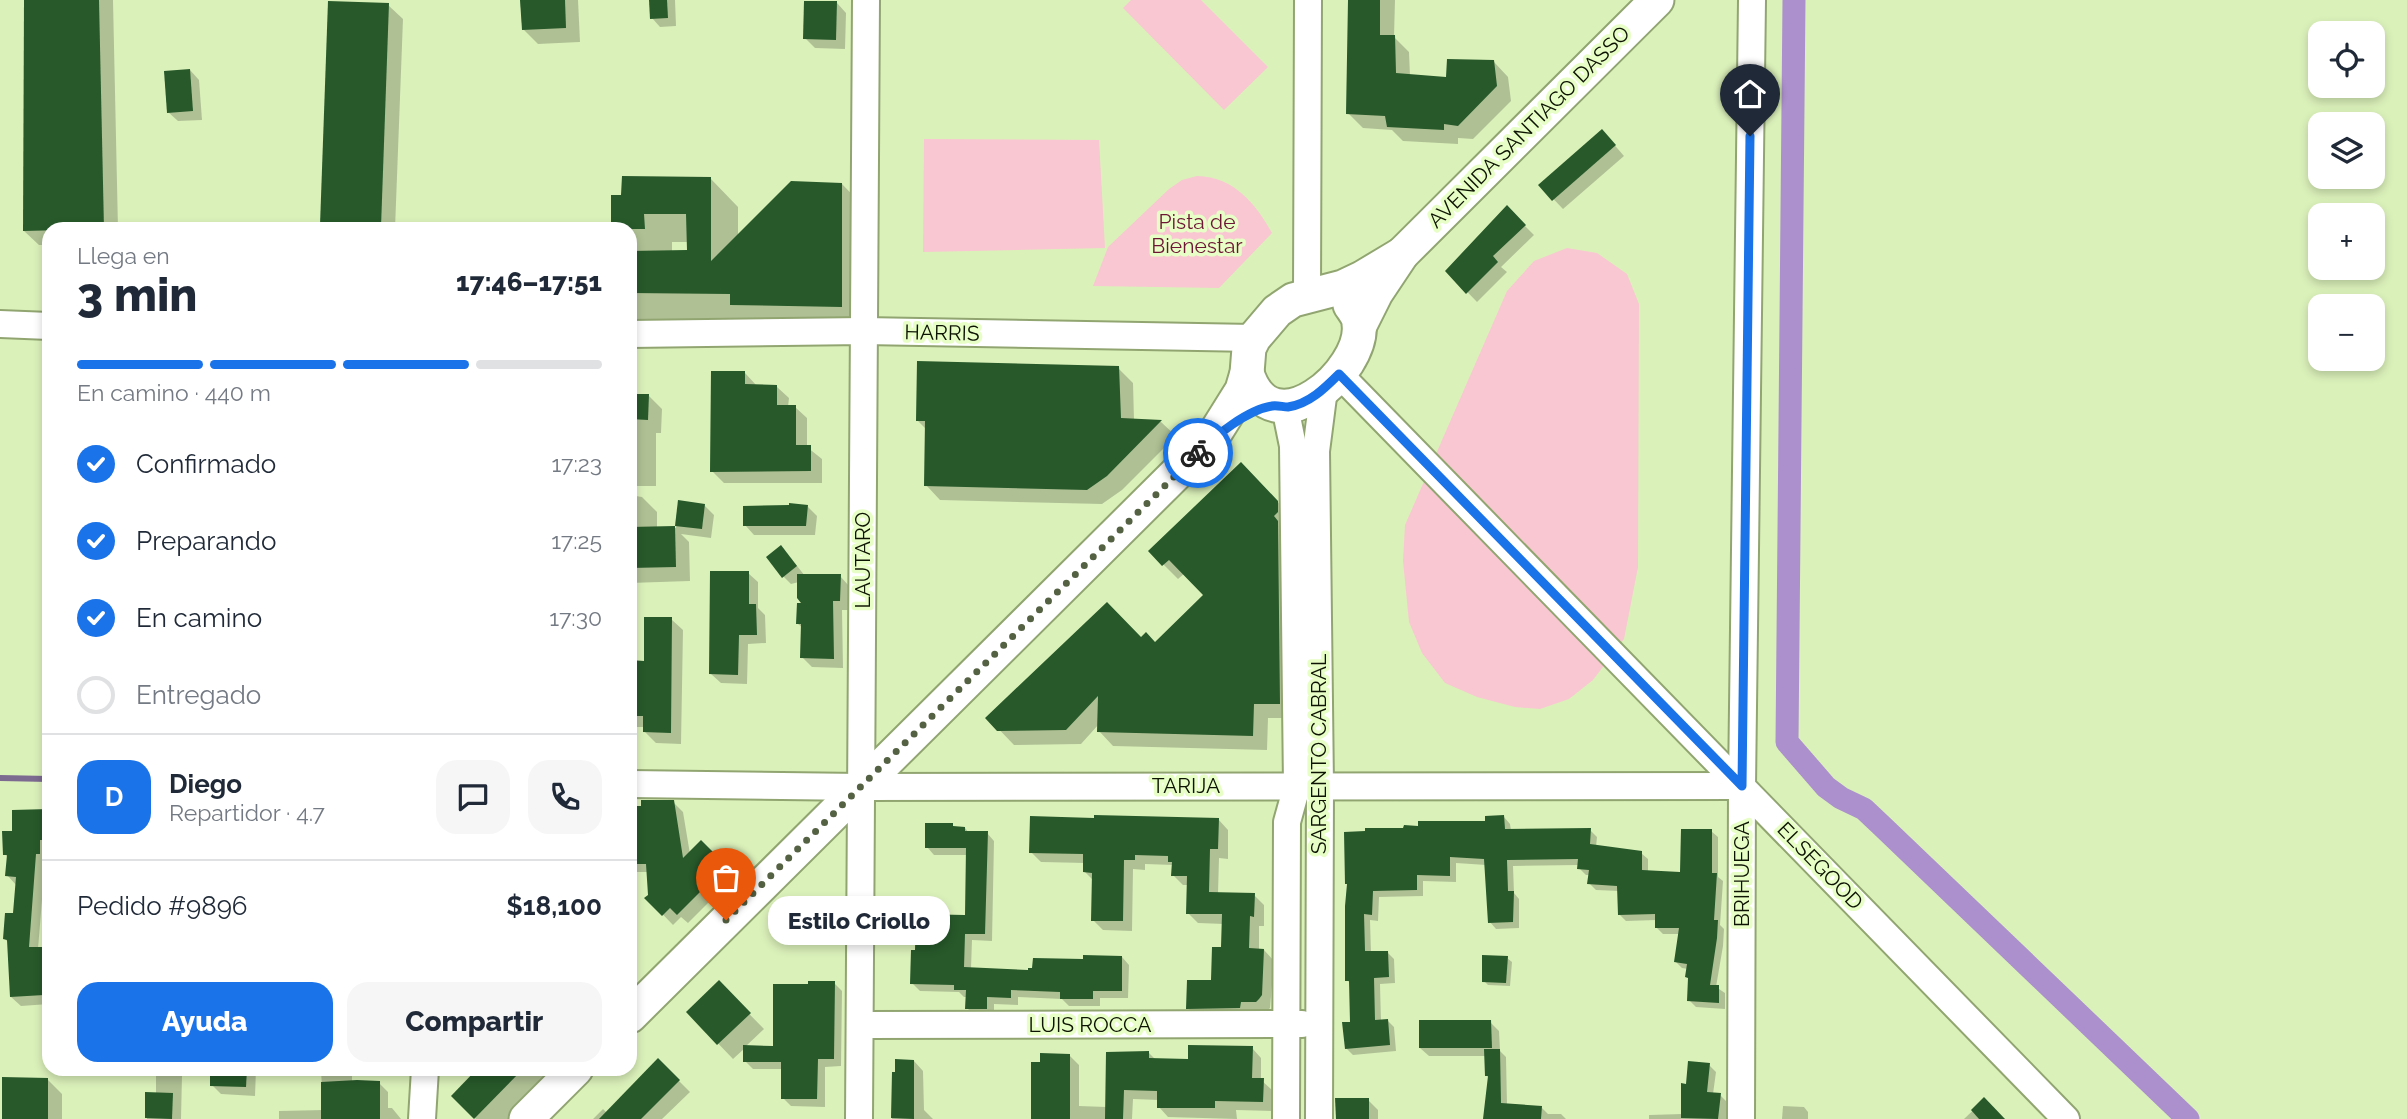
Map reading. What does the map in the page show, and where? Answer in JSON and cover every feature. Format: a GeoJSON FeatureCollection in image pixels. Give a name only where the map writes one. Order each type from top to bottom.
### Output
{"type":"FeatureCollection","features":[{"type":"Feature","properties":{"kind":"main road","name":"AVENIDA SANTIAGO DASSO"},"geometry":{"type":"LineString","coordinates":[[1212,438],[1247,416],[1303,401],[1331,382],[1353,351],[1360,325],[1376,293],[1402,254],[1657,0]]}},
{"type":"Feature","properties":{"kind":"main road","name":"AVENIDA SANTIAGO DASSO"},"geometry":{"type":"LineString","coordinates":[[637,1009],[1212,438],[1234,405],[1247,373],[1249,348],[1254,338],[1277,311],[1293,300],[1343,287],[1402,254]]}},
{"type":"Feature","properties":{"kind":"main road"},"geometry":{"type":"LineString","coordinates":[[1314,293],[1335,294],[1346,301],[1355,312],[1360,325]]}},
{"type":"Feature","properties":{"kind":"main road"},"geometry":{"type":"LineString","coordinates":[[1247,373],[1255,392],[1262,400],[1279,406]]}},
{"type":"Feature","properties":{"kind":"main road"},"geometry":{"type":"LineString","coordinates":[[526,1119],[569,1076]]}},
{"type":"Feature","properties":{"kind":"street","name":"LAUTARO"},"geometry":{"type":"LineString","coordinates":[[859,1119],[866,0]]}},
{"type":"Feature","properties":{"kind":"street"},"geometry":{"type":"LineString","coordinates":[[1308,0],[1314,293]]}},
{"type":"Feature","properties":{"kind":"street","name":"BRIHUEGA"},"geometry":{"type":"LineString","coordinates":[[1741,1119],[1742,786],[1752,0]]}},
{"type":"Feature","properties":{"kind":"street"},"geometry":{"type":"LineString","coordinates":[[0,324],[42,326]]}},
{"type":"Feature","properties":{"kind":"street","name":"HARRIS"},"geometry":{"type":"LineString","coordinates":[[637,334],[864,331],[1254,338]]}},
{"type":"Feature","properties":{"kind":"street","name":"ELSEGOOD"},"geometry":{"type":"LineString","coordinates":[[1331,382],[1742,786],[2066,1119]]}},
{"type":"Feature","properties":{"kind":"street","name":"SARGENTO CABRAL"},"geometry":{"type":"LineString","coordinates":[[1286,1119],[1287,822],[1308,786],[1316,450],[1331,382]]}},
{"type":"Feature","properties":{"kind":"street","name":"SARGENTO CABRAL"},"geometry":{"type":"LineString","coordinates":[[1279,406],[1293,446],[1320,1024],[1319,1119]]}},
{"type":"Feature","properties":{"kind":"street","name":"TARIJA"},"geometry":{"type":"LineString","coordinates":[[637,784],[861,787],[1742,786]]}},
{"type":"Feature","properties":{"kind":"street","name":"LUIS ROCCA"},"geometry":{"type":"LineString","coordinates":[[860,1025],[1320,1024]]}},
{"type":"Feature","properties":{"kind":"street"},"geometry":{"type":"LineString","coordinates":[[422,1119],[425,1076]]}},
{"type":"Feature","properties":{"kind":"green space"},"geometry":{"type":"Polygon","coordinates":[[[1131,0],[1201,0],[1268,67],[1224,110],[1123,8],[1131,0]]]}},
{"type":"Feature","properties":{"kind":"green space"},"geometry":{"type":"Polygon","coordinates":[[[924,139],[1099,140],[1105,248],[923,252],[924,139]]]}},
{"type":"Feature","properties":{"kind":"green space","name":"Pista de Bienestar"},"geometry":{"type":"Polygon","coordinates":[[[1197,176],[1222,181],[1233,187],[1251,202],[1272,233],[1219,288],[1093,286],[1108,247],[1169,189],[1182,180],[1197,176]]]}},
{"type":"Feature","properties":{"kind":"green space"},"geometry":{"type":"Polygon","coordinates":[[[1567,248],[1597,253],[1627,274],[1639,304],[1638,567],[1624,639],[1593,680],[1569,699],[1540,709],[1515,707],[1477,697],[1445,683],[1422,653],[1409,622],[1403,561],[1405,525],[1507,291],[1534,261],[1567,248]]]}},
{"type":"Feature","properties":{"kind":"building"},"geometry":{"type":"Polygon","coordinates":[[[24,0],[99,0],[104,222],[42,222],[42,231],[23,231],[24,0]]]}},
{"type":"Feature","properties":{"kind":"building"},"geometry":{"type":"Polygon","coordinates":[[[520,0],[565,0],[566,28],[522,30],[520,0]]]}},
{"type":"Feature","properties":{"kind":"building"},"geometry":{"type":"Polygon","coordinates":[[[649,0],[667,0],[668,18],[650,19],[649,0]]]}},
{"type":"Feature","properties":{"kind":"building"},"geometry":{"type":"Polygon","coordinates":[[[1348,0],[1380,0],[1380,35],[1395,35],[1396,73],[1446,77],[1447,59],[1494,60],[1497,86],[1458,126],[1444,124],[1444,130],[1387,127],[1385,116],[1346,114],[1348,0]]]}},
{"type":"Feature","properties":{"kind":"building"},"geometry":{"type":"Polygon","coordinates":[[[328,1],[389,3],[381,222],[320,222],[328,1]]]}},
{"type":"Feature","properties":{"kind":"building"},"geometry":{"type":"Polygon","coordinates":[[[804,1],[837,1],[836,40],[803,39],[804,1]]]}},
{"type":"Feature","properties":{"kind":"building"},"geometry":{"type":"Polygon","coordinates":[[[190,69],[193,111],[167,113],[164,71],[190,69]]]}},
{"type":"Feature","properties":{"kind":"building"},"geometry":{"type":"Polygon","coordinates":[[[1602,129],[1616,145],[1552,201],[1538,185],[1602,129]]]}},
{"type":"Feature","properties":{"kind":"building"},"geometry":{"type":"Polygon","coordinates":[[[622,176],[711,177],[711,261],[791,181],[842,183],[842,307],[730,305],[730,294],[637,293],[637,251],[687,250],[686,214],[644,214],[645,229],[637,229],[637,222],[611,222],[611,195],[621,195],[622,176]]]}},
{"type":"Feature","properties":{"kind":"building"},"geometry":{"type":"Polygon","coordinates":[[[1507,205],[1526,225],[1493,256],[1498,262],[1466,294],[1445,271],[1507,205]]]}},
{"type":"Feature","properties":{"kind":"building"},"geometry":{"type":"Polygon","coordinates":[[[917,361],[1119,366],[1121,418],[1162,420],[1107,476],[1087,490],[924,486],[925,421],[916,421],[917,361]]]}},
{"type":"Feature","properties":{"kind":"building"},"geometry":{"type":"Polygon","coordinates":[[[711,371],[745,371],[745,384],[777,385],[777,405],[796,405],[796,445],[811,445],[811,471],[710,472],[711,371]]]}},
{"type":"Feature","properties":{"kind":"building"},"geometry":{"type":"Polygon","coordinates":[[[637,394],[649,394],[648,420],[637,419],[637,394]]]}},
{"type":"Feature","properties":{"kind":"building"},"geometry":{"type":"Polygon","coordinates":[[[1241,462],[1278,501],[1278,512],[1274,516],[1278,521],[1280,704],[1254,704],[1253,736],[1097,732],[1098,696],[1066,730],[997,731],[985,718],[1107,602],[1141,637],[1146,632],[1155,642],[1203,595],[1169,560],[1162,566],[1148,551],[1241,462]]]}},
{"type":"Feature","properties":{"kind":"building"},"geometry":{"type":"Polygon","coordinates":[[[678,500],[705,504],[702,529],[675,526],[678,500]]]}},
{"type":"Feature","properties":{"kind":"building"},"geometry":{"type":"Polygon","coordinates":[[[789,503],[808,505],[806,526],[743,526],[743,506],[789,503]]]}},
{"type":"Feature","properties":{"kind":"building"},"geometry":{"type":"Polygon","coordinates":[[[675,526],[676,567],[637,568],[637,527],[675,526]]]}},
{"type":"Feature","properties":{"kind":"building"},"geometry":{"type":"Polygon","coordinates":[[[781,545],[797,566],[782,578],[766,557],[781,545]]]}},
{"type":"Feature","properties":{"kind":"building"},"geometry":{"type":"Polygon","coordinates":[[[710,571],[749,571],[749,604],[756,604],[757,635],[739,635],[738,675],[709,674],[710,571]]]}},
{"type":"Feature","properties":{"kind":"building"},"geometry":{"type":"Polygon","coordinates":[[[797,574],[841,574],[840,601],[833,601],[834,659],[800,658],[801,624],[796,624],[797,603],[801,603],[797,598],[797,574]]]}},
{"type":"Feature","properties":{"kind":"building"},"geometry":{"type":"Polygon","coordinates":[[[644,617],[672,617],[671,733],[643,732],[643,716],[637,716],[637,660],[644,661],[644,617]]]}},
{"type":"Feature","properties":{"kind":"building"},"geometry":{"type":"Polygon","coordinates":[[[641,800],[674,800],[683,858],[701,840],[731,870],[713,887],[709,883],[677,915],[670,908],[662,916],[644,898],[648,895],[646,864],[637,864],[637,806],[641,806],[641,800]]]}},
{"type":"Feature","properties":{"kind":"building"},"geometry":{"type":"Polygon","coordinates":[[[42,809],[42,840],[40,854],[36,854],[29,947],[42,947],[42,995],[10,997],[7,940],[3,939],[5,913],[13,913],[16,877],[5,876],[7,855],[3,855],[2,831],[12,831],[12,810],[42,809]]]}},
{"type":"Feature","properties":{"kind":"building"},"geometry":{"type":"Polygon","coordinates":[[[1094,815],[1219,818],[1218,849],[1210,849],[1209,892],[1255,893],[1254,917],[1250,916],[1249,948],[1264,949],[1262,995],[1256,1002],[1241,1002],[1240,1008],[1186,1009],[1187,980],[1211,980],[1212,947],[1221,947],[1222,914],[1186,914],[1187,876],[1171,876],[1172,862],[1168,862],[1168,856],[1135,855],[1135,860],[1124,860],[1123,921],[1091,921],[1092,873],[1083,872],[1083,854],[1029,853],[1030,816],[1094,818],[1094,815]]]}},
{"type":"Feature","properties":{"kind":"building"},"geometry":{"type":"Polygon","coordinates":[[[1504,815],[1505,829],[1591,828],[1590,844],[1642,851],[1642,870],[1680,872],[1681,829],[1712,829],[1712,873],[1717,873],[1714,920],[1718,920],[1710,985],[1719,985],[1719,1003],[1687,1001],[1687,964],[1674,962],[1679,928],[1655,928],[1655,914],[1618,915],[1617,886],[1587,884],[1589,870],[1577,869],[1578,859],[1507,860],[1508,891],[1514,891],[1513,922],[1488,923],[1484,859],[1450,857],[1450,876],[1417,875],[1417,890],[1373,891],[1372,915],[1364,914],[1365,951],[1388,951],[1389,977],[1374,978],[1375,1020],[1388,1019],[1390,1045],[1345,1049],[1342,1022],[1350,1022],[1349,981],[1345,981],[1347,884],[1344,832],[1365,831],[1365,828],[1418,826],[1418,821],[1485,821],[1485,816],[1504,815]]]}},
{"type":"Feature","properties":{"kind":"building"},"geometry":{"type":"Polygon","coordinates":[[[925,823],[953,823],[953,826],[965,827],[965,831],[988,831],[985,934],[965,934],[964,967],[1028,970],[1032,968],[1033,958],[1083,959],[1083,955],[1122,956],[1122,991],[1093,991],[1093,999],[1060,999],[1060,992],[1011,990],[1011,998],[987,997],[987,1009],[965,1009],[966,990],[954,990],[954,985],[910,984],[916,914],[965,915],[966,848],[925,848],[925,823]]]}},
{"type":"Feature","properties":{"kind":"building"},"geometry":{"type":"Polygon","coordinates":[[[1482,955],[1508,956],[1506,983],[1482,982],[1482,955]]]}},
{"type":"Feature","properties":{"kind":"building"},"geometry":{"type":"Polygon","coordinates":[[[719,980],[751,1013],[717,1045],[686,1012],[719,980]]]}},
{"type":"Feature","properties":{"kind":"building"},"geometry":{"type":"Polygon","coordinates":[[[808,981],[835,981],[834,1059],[818,1059],[817,1099],[781,1099],[781,1062],[743,1062],[743,1045],[773,1046],[773,984],[808,984],[808,981]]]}},
{"type":"Feature","properties":{"kind":"building"},"geometry":{"type":"Polygon","coordinates":[[[1419,1020],[1491,1020],[1492,1048],[1419,1048],[1419,1020]]]}},
{"type":"Feature","properties":{"kind":"building"},"geometry":{"type":"Polygon","coordinates":[[[1188,1045],[1253,1046],[1252,1078],[1264,1078],[1263,1102],[1215,1101],[1215,1108],[1157,1108],[1157,1091],[1124,1090],[1123,1119],[1105,1119],[1106,1052],[1149,1051],[1149,1058],[1188,1059],[1188,1045]]]}},
{"type":"Feature","properties":{"kind":"building"},"geometry":{"type":"Polygon","coordinates":[[[1484,1049],[1500,1049],[1501,1103],[1542,1106],[1541,1119],[1483,1119],[1488,1076],[1485,1076],[1484,1049]]]}},
{"type":"Feature","properties":{"kind":"building"},"geometry":{"type":"Polygon","coordinates":[[[1040,1053],[1070,1054],[1070,1119],[1031,1119],[1031,1062],[1040,1062],[1040,1053]]]}},
{"type":"Feature","properties":{"kind":"building"},"geometry":{"type":"Polygon","coordinates":[[[658,1058],[680,1080],[641,1119],[599,1119],[658,1058]]]}},
{"type":"Feature","properties":{"kind":"building"},"geometry":{"type":"Polygon","coordinates":[[[895,1059],[914,1060],[914,1119],[891,1118],[892,1072],[895,1072],[895,1059]]]}},
{"type":"Feature","properties":{"kind":"building"},"geometry":{"type":"Polygon","coordinates":[[[1688,1061],[1710,1063],[1707,1092],[1721,1093],[1718,1119],[1681,1118],[1681,1083],[1686,1084],[1688,1061]]]}},
{"type":"Feature","properties":{"kind":"building"},"geometry":{"type":"Polygon","coordinates":[[[210,1076],[247,1076],[246,1087],[210,1086],[210,1076]]]}},
{"type":"Feature","properties":{"kind":"building"},"geometry":{"type":"Polygon","coordinates":[[[470,1076],[516,1076],[474,1119],[451,1096],[470,1076]]]}},
{"type":"Feature","properties":{"kind":"building"},"geometry":{"type":"Polygon","coordinates":[[[2,1077],[48,1078],[48,1119],[2,1119],[2,1077]]]}},
{"type":"Feature","properties":{"kind":"building"},"geometry":{"type":"Polygon","coordinates":[[[380,1081],[380,1119],[321,1119],[321,1082],[380,1081]]]}},
{"type":"Feature","properties":{"kind":"building"},"geometry":{"type":"Polygon","coordinates":[[[145,1092],[173,1093],[172,1119],[145,1118],[145,1092]]]}},
{"type":"Feature","properties":{"kind":"building"},"geometry":{"type":"Polygon","coordinates":[[[1984,1097],[2005,1119],[1979,1119],[1971,1110],[1984,1097]]]}},
{"type":"Feature","properties":{"kind":"building"},"geometry":{"type":"Polygon","coordinates":[[[1335,1098],[1369,1098],[1369,1119],[1336,1119],[1335,1098]]]}},
{"type":"Feature","properties":{"kind":"waterway"},"geometry":{"type":"LineString","coordinates":[[1794,0],[1787,742],[1826,787],[1864,809],[2188,1119]]}},
{"type":"Feature","properties":{"kind":"waterway"},"geometry":{"type":"LineString","coordinates":[[0,778],[42,779]]}},
{"type":"Feature","properties":{"kind":"way so far"},"geometry":{"type":"LineString","coordinates":[[726,920],[1198,453]]}},
{"type":"Feature","properties":{"kind":"place","name":"Estilo Criollo"},"geometry":{"type":"Point","coordinates":[726,920]}},
{"type":"Feature","properties":{"kind":"route"},"geometry":{"type":"LineString","coordinates":[[1198,453],[1212,438],[1247,416],[1273,405],[1296,405],[1324,389],[1339,374],[1742,786],[1750,136]]}}]}
